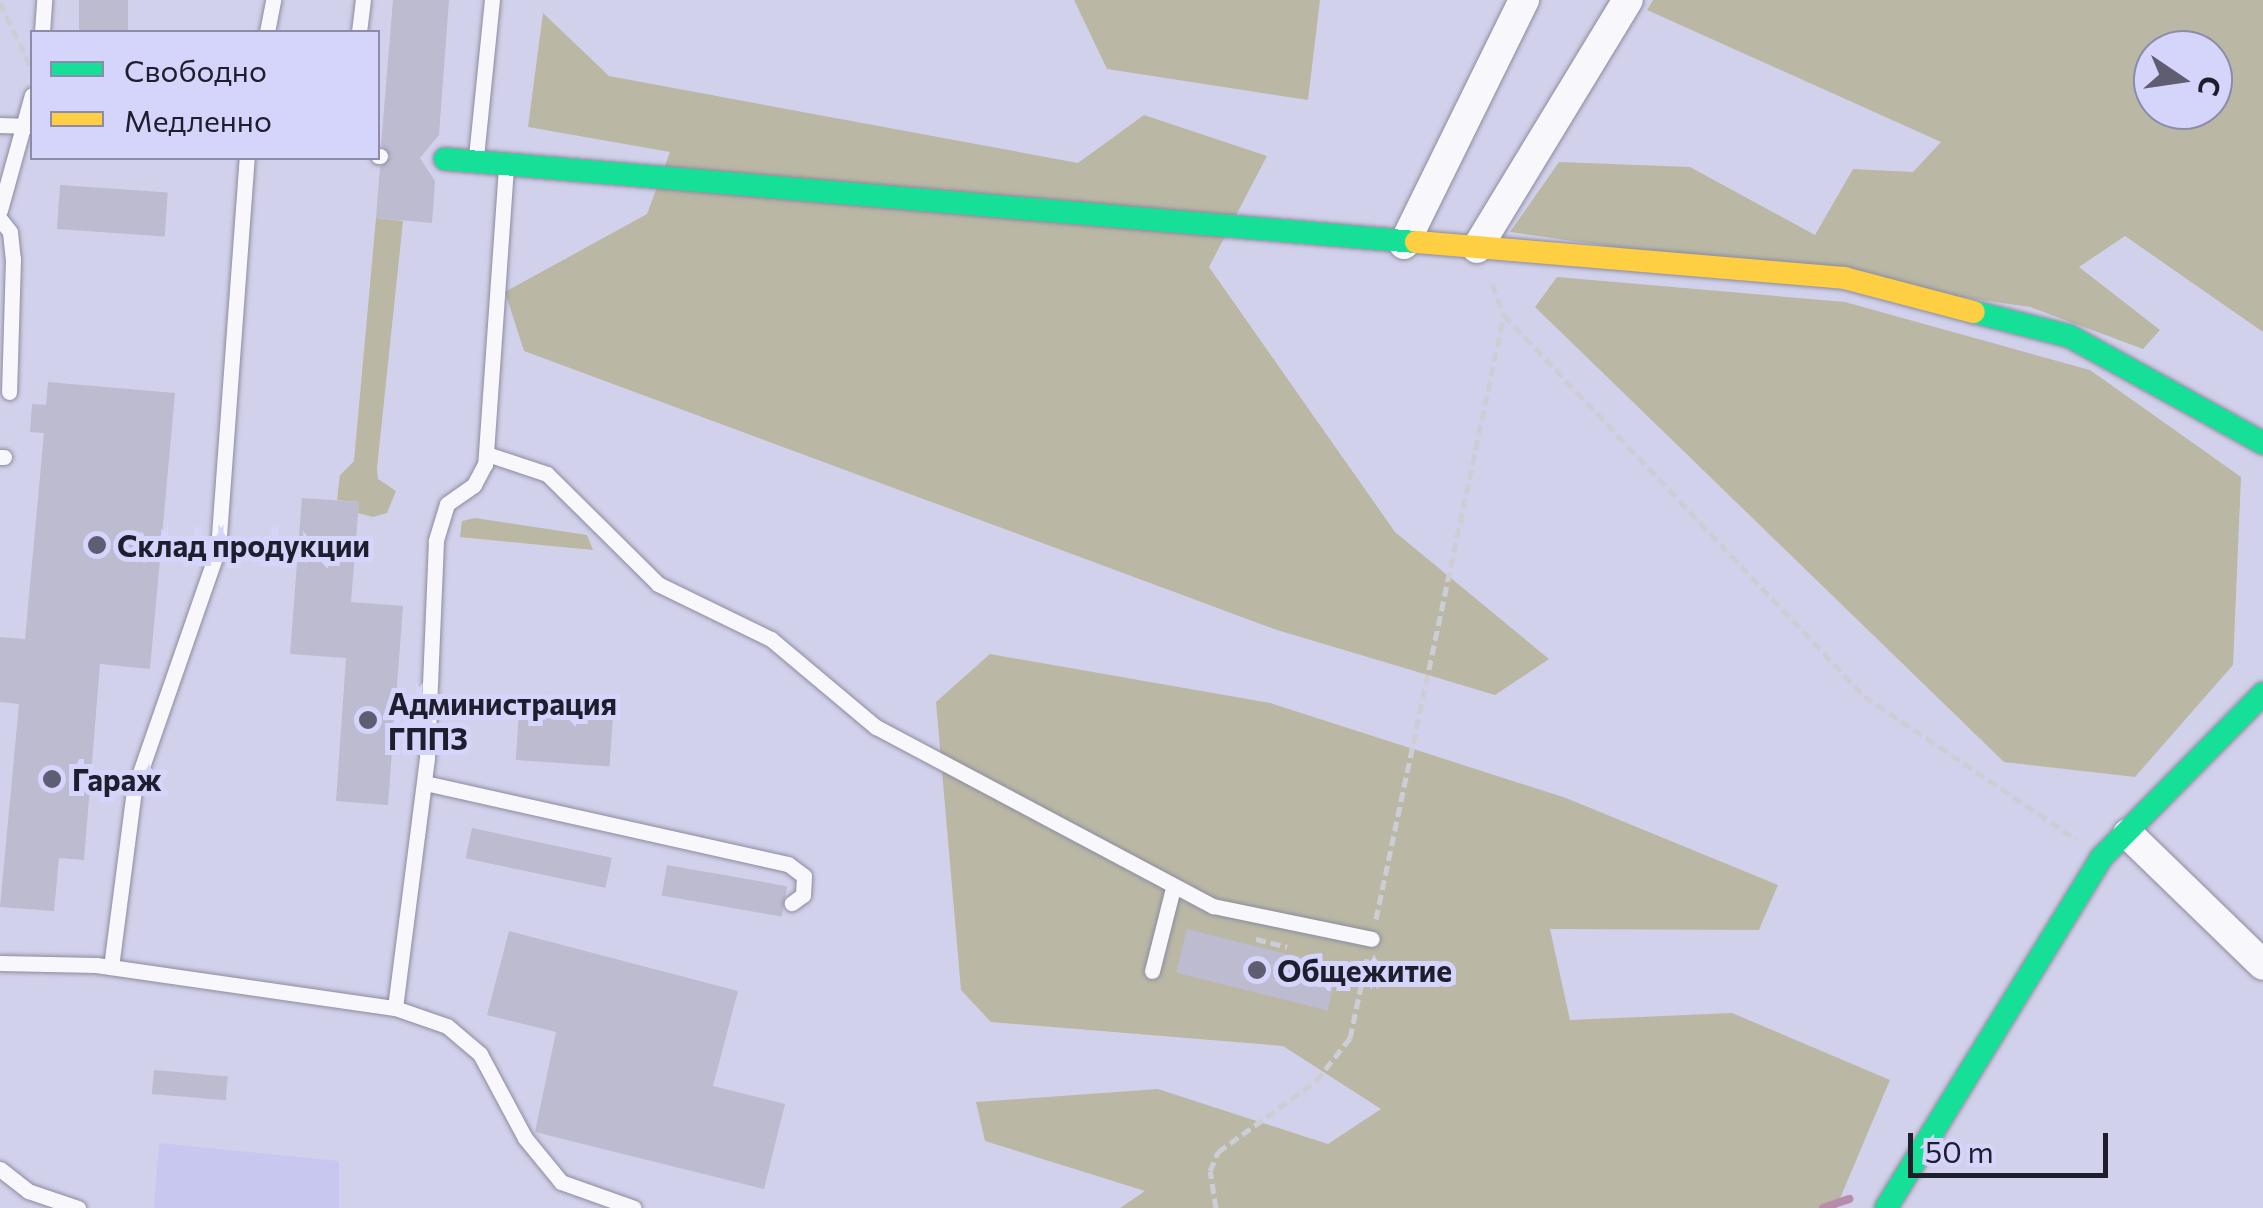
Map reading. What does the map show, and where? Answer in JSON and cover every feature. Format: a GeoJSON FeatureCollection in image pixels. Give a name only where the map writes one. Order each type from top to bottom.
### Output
{"type":"FeatureCollection","features":[{"type":"Feature","properties":{"kind":"street"},"geometry":{"type":"LineString","coordinates":[[1404,244],[1524,0]]}},
{"type":"Feature","properties":{"kind":"street"},"geometry":{"type":"LineString","coordinates":[[1478,248],[1628,0]]}},
{"type":"Feature","properties":{"kind":"street"},"geometry":{"type":"LineString","coordinates":[[445,159],[1404,244],[1844,278],[2068,336],[2263,443]]}},
{"type":"Feature","properties":{"kind":"street"},"geometry":{"type":"LineString","coordinates":[[1886,1208],[2102,858],[2263,694]]}},
{"type":"Feature","properties":{"kind":"street"},"geometry":{"type":"LineString","coordinates":[[2128,834],[2263,964]]}},
{"type":"Feature","properties":{"kind":"lane"},"geometry":{"type":"LineString","coordinates":[[42,30],[44,0]]}},
{"type":"Feature","properties":{"kind":"lane"},"geometry":{"type":"LineString","coordinates":[[267,30],[273,0]]}},
{"type":"Feature","properties":{"kind":"lane"},"geometry":{"type":"LineString","coordinates":[[358,30],[364,0]]}},
{"type":"Feature","properties":{"kind":"lane"},"geometry":{"type":"LineString","coordinates":[[476,161],[492,0]]}},
{"type":"Feature","properties":{"kind":"lane"},"geometry":{"type":"LineString","coordinates":[[0,125],[28,126],[0,210]]}},
{"type":"Feature","properties":{"kind":"lane"},"geometry":{"type":"LineString","coordinates":[[111,967],[134,790],[218,549],[248,160]]}},
{"type":"Feature","properties":{"kind":"lane"},"geometry":{"type":"LineString","coordinates":[[396,1008],[424,783],[436,541],[448,504],[474,485],[487,454],[506,163]]}},
{"type":"Feature","properties":{"kind":"lane"},"geometry":{"type":"LineString","coordinates":[[0,220],[10,232],[12,259],[9,392]]}},
{"type":"Feature","properties":{"kind":"lane"},"geometry":{"type":"LineString","coordinates":[[487,454],[547,474],[658,584],[771,638],[876,727],[1173,888],[1289,926],[1372,939]]}},
{"type":"Feature","properties":{"kind":"lane"},"geometry":{"type":"LineString","coordinates":[[424,783],[788,864],[804,876],[803,894],[792,903]]}},
{"type":"Feature","properties":{"kind":"lane"},"geometry":{"type":"LineString","coordinates":[[1152,971],[1173,888]]}},
{"type":"Feature","properties":{"kind":"lane"},"geometry":{"type":"LineString","coordinates":[[0,963],[111,967],[396,1008],[447,1026],[480,1054],[525,1138],[561,1182],[634,1208]]}},
{"type":"Feature","properties":{"kind":"lane"},"geometry":{"type":"LineString","coordinates":[[0,1169],[28,1191],[78,1208]]}},
{"type":"Feature","properties":{"kind":"path"},"geometry":{"type":"LineString","coordinates":[[0,2],[30,66]]}},
{"type":"Feature","properties":{"kind":"path"},"geometry":{"type":"LineString","coordinates":[[1478,248],[1504,315],[1864,696],[2102,858]]}},
{"type":"Feature","properties":{"kind":"path"},"geometry":{"type":"LineString","coordinates":[[1216,1208],[1210,1187],[1218,1152],[1316,1081],[1350,1038],[1504,315]]}},
{"type":"Feature","properties":{"kind":"shaded area"},"geometry":{"type":"Polygon","coordinates":[[[1074,0],[1320,0],[1308,100],[1107,69],[1074,0]]]}},
{"type":"Feature","properties":{"kind":"shaded area"},"geometry":{"type":"Polygon","coordinates":[[[1653,0],[2263,0],[2263,332],[2125,236],[2079,267],[2160,330],[2143,349],[2030,307],[1510,232],[1559,162],[1690,167],[1815,235],[1853,169],[1913,172],[1941,142],[1647,10],[1653,0]]]}},
{"type":"Feature","properties":{"kind":"shaded area"},"geometry":{"type":"Polygon","coordinates":[[[543,13],[609,76],[1078,163],[1144,115],[1267,156],[1209,267],[1395,532],[1549,659],[1495,695],[1277,630],[524,351],[505,292],[647,214],[670,152],[528,127],[543,13]]]}},
{"type":"Feature","properties":{"kind":"shaded area"},"geometry":{"type":"Polygon","coordinates":[[[376,218],[403,221],[377,468],[378,479],[396,491],[387,513],[373,517],[358,513],[359,502],[337,500],[340,475],[354,461],[376,218]]]}},
{"type":"Feature","properties":{"kind":"shaded area"},"geometry":{"type":"Polygon","coordinates":[[[1557,277],[1845,302],[2090,370],[2241,477],[2233,665],[2135,777],[2004,762],[1535,307],[1557,277]]]}},
{"type":"Feature","properties":{"kind":"shaded area"},"geometry":{"type":"Polygon","coordinates":[[[475,518],[587,535],[593,550],[460,537],[462,521],[475,518]]]}},
{"type":"Feature","properties":{"kind":"shaded area"},"geometry":{"type":"Polygon","coordinates":[[[990,654],[1270,703],[1566,798],[1778,885],[1759,930],[1550,929],[1570,1020],[1732,1013],[1890,1080],[1836,1208],[1120,1208],[1145,1191],[985,1141],[976,1102],[1158,1089],[1328,1144],[1381,1109],[1283,1046],[991,1022],[961,990],[936,702],[990,654]]]}},
{"type":"Feature","properties":{"kind":"shaded area"},"geometry":{"type":"Polygon","coordinates":[[[159,1143],[339,1161],[339,1208],[154,1208],[159,1143]]]}},
{"type":"Feature","properties":{"kind":"building"},"geometry":{"type":"Polygon","coordinates":[[[79,0],[128,0],[128,30],[79,30],[79,0]]]}},
{"type":"Feature","properties":{"kind":"building"},"geometry":{"type":"Polygon","coordinates":[[[393,0],[449,0],[439,135],[420,158],[435,181],[432,223],[376,218],[380,167],[391,157],[381,145],[393,0]]]}},
{"type":"Feature","properties":{"kind":"building"},"geometry":{"type":"Polygon","coordinates":[[[60,185],[168,193],[165,236],[57,229],[60,185]]]}},
{"type":"Feature","properties":{"kind":"building","name":"Склад продукции"},"geometry":{"type":"Polygon","coordinates":[[[48,382],[175,393],[150,669],[100,664],[84,860],[59,858],[54,911],[0,907],[19,704],[0,702],[0,637],[25,639],[44,433],[30,432],[32,404],[46,405],[48,382]]]}},
{"type":"Feature","properties":{"kind":"building"},"geometry":{"type":"Polygon","coordinates":[[[302,498],[359,502],[351,602],[403,606],[388,805],[336,801],[346,658],[290,654],[302,498]]]}},
{"type":"Feature","properties":{"kind":"building"},"geometry":{"type":"Polygon","coordinates":[[[519,713],[613,720],[609,766],[516,760],[519,713]]]}},
{"type":"Feature","properties":{"kind":"building"},"geometry":{"type":"Polygon","coordinates":[[[472,828],[612,858],[605,888],[466,858],[472,828]]]}},
{"type":"Feature","properties":{"kind":"building"},"geometry":{"type":"Polygon","coordinates":[[[667,865],[787,886],[782,917],[662,896],[667,865]]]}},
{"type":"Feature","properties":{"kind":"building","name":"Общежитие"},"geometry":{"type":"Polygon","coordinates":[[[1187,929],[1338,967],[1327,1010],[1176,973],[1187,929]]]}},
{"type":"Feature","properties":{"kind":"building"},"geometry":{"type":"Polygon","coordinates":[[[509,931],[738,991],[713,1086],[785,1104],[764,1189],[535,1132],[556,1032],[487,1015],[509,931]]]}},
{"type":"Feature","properties":{"kind":"building"},"geometry":{"type":"Polygon","coordinates":[[[154,1070],[228,1076],[226,1100],[152,1094],[154,1070]]]}},
{"type":"Feature","properties":{"kind":"waterway"},"geometry":{"type":"LineString","coordinates":[[1823,1208],[1849,1199]]}},
{"type":"Feature","properties":{"kind":"traffic: fast"},"geometry":{"type":"LineString","coordinates":[[445,159],[1416,242]]}},
{"type":"Feature","properties":{"kind":"traffic: fast"},"geometry":{"type":"LineString","coordinates":[[1974,312],[2069,336],[2263,443]]}},
{"type":"Feature","properties":{"kind":"traffic: fast"},"geometry":{"type":"LineString","coordinates":[[1886,1208],[2101,858],[2263,694]]}},
{"type":"Feature","properties":{"kind":"traffic: slow"},"geometry":{"type":"LineString","coordinates":[[1416,242],[1844,278],[1974,312]]}},
{"type":"Feature","properties":{"kind":"place","name":"Склад продукции"},"geometry":{"type":"Point","coordinates":[97,545]}},
{"type":"Feature","properties":{"kind":"place","name":"Администрация ГППЗ"},"geometry":{"type":"Point","coordinates":[368,720]}},
{"type":"Feature","properties":{"kind":"place","name":"Гараж"},"geometry":{"type":"Point","coordinates":[52,779]}},
{"type":"Feature","properties":{"kind":"place","name":"Общежитие"},"geometry":{"type":"Point","coordinates":[1257,970]}}]}
